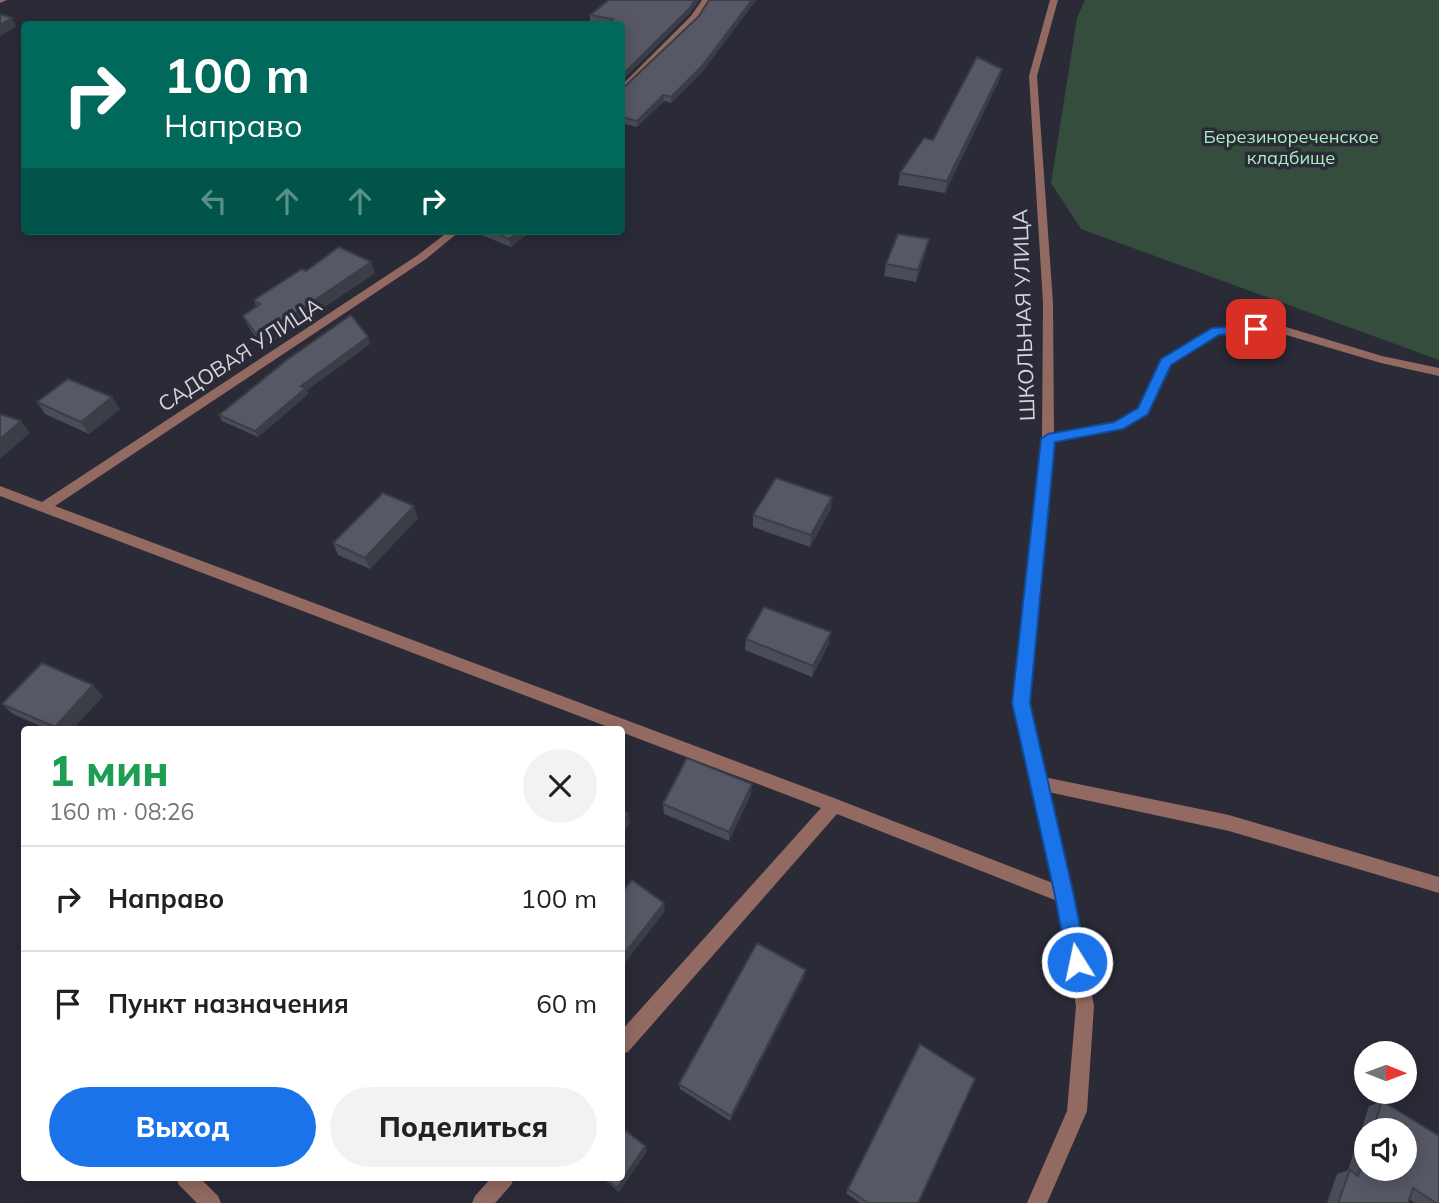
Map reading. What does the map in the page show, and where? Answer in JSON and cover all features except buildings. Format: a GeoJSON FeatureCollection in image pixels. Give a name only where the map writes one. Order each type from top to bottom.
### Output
{"type":"FeatureCollection","features":[{"type":"Feature","properties":{"kind":"street"},"geometry":{"type":"LineString","coordinates":[[625,87],[694,18],[706,0]]}},
{"type":"Feature","properties":{"kind":"street","name":"ШКОЛЬНАЯ УЛИЦА"},"geometry":{"type":"LineString","coordinates":[[1037,1203],[1077,1111],[1085,1006],[1065,896],[1021,703],[1048,439],[1048,303],[1033,76],[1054,0]]}},
{"type":"Feature","properties":{"kind":"street","name":"САДОВАЯ УЛИЦА"},"geometry":{"type":"LineString","coordinates":[[44,507],[422,257],[450,235]]}},
{"type":"Feature","properties":{"kind":"street"},"geometry":{"type":"LineString","coordinates":[[1048,439],[1118,426],[1143,411],[1166,362],[1216,331],[1276,328],[1381,359],[1439,372]]}},
{"type":"Feature","properties":{"kind":"street"},"geometry":{"type":"LineString","coordinates":[[0,491],[625,726]]}},
{"type":"Feature","properties":{"kind":"street"},"geometry":{"type":"LineString","coordinates":[[625,726],[1065,896]]}},
{"type":"Feature","properties":{"kind":"street"},"geometry":{"type":"LineString","coordinates":[[1039,783],[1229,823],[1439,885]]}},
{"type":"Feature","properties":{"kind":"street"},"geometry":{"type":"LineString","coordinates":[[625,1040],[834,805]]}},
{"type":"Feature","properties":{"kind":"street"},"geometry":{"type":"LineString","coordinates":[[189,1181],[211,1203]]}},
{"type":"Feature","properties":{"kind":"street"},"geometry":{"type":"LineString","coordinates":[[482,1203],[501,1181]]}},
{"type":"Feature","properties":{"kind":"green space","name":"Березинореченское кладбище"},"geometry":{"type":"Polygon","coordinates":[[[1085,0],[1439,0],[1439,360],[1081,229],[1051,183],[1077,18],[1085,0]]]}},
{"type":"Feature","properties":{"kind":"route"},"geometry":{"type":"LineString","coordinates":[[1077,962],[1065,896],[1021,703],[1048,439],[1118,426],[1143,411],[1166,362],[1216,331],[1256,329]]}}]}
